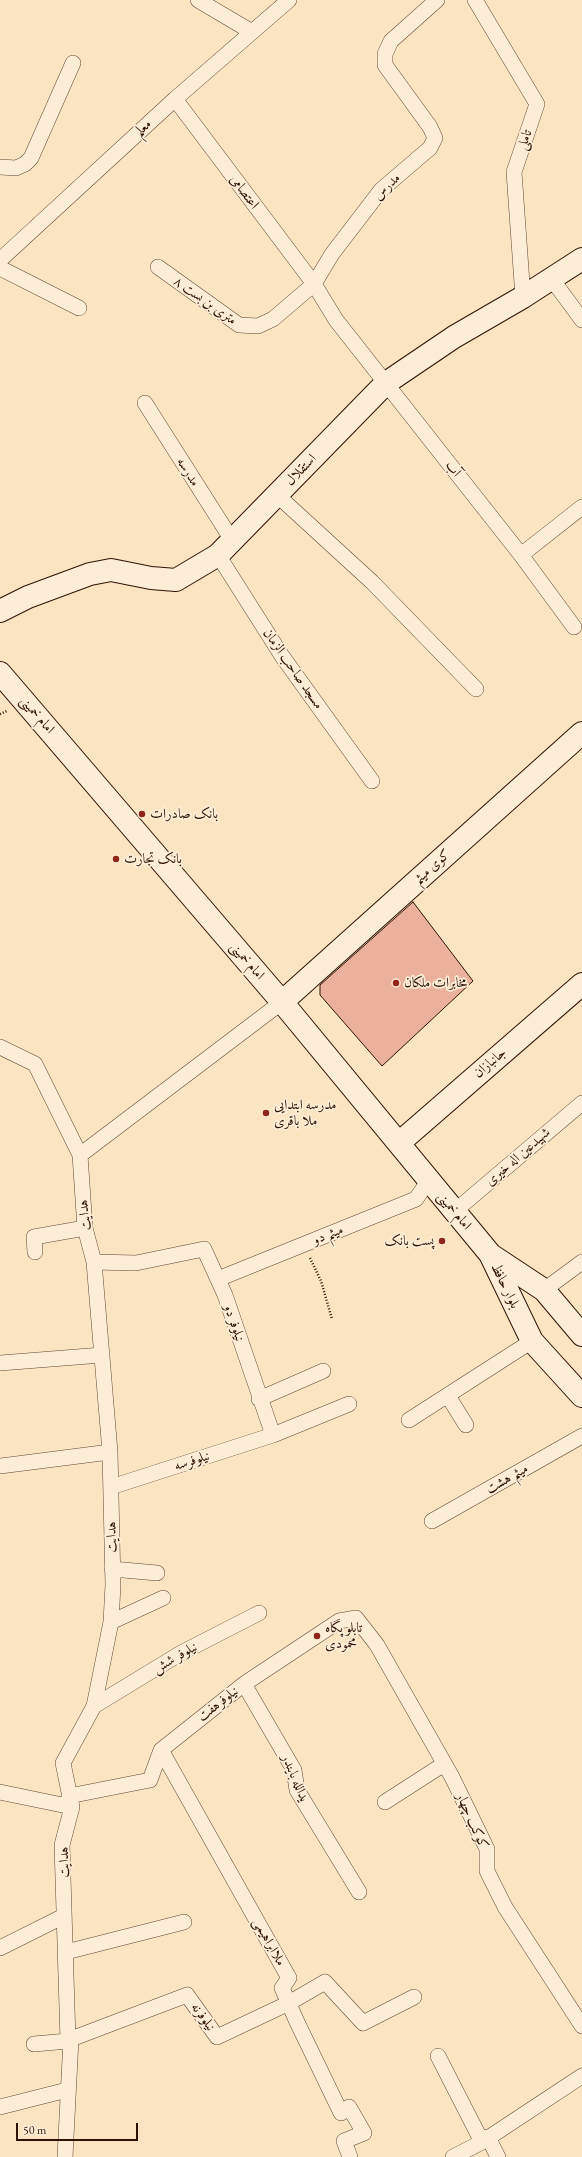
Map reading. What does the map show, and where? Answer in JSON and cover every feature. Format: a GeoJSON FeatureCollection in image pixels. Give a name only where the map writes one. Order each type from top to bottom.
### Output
{"type":"FeatureCollection","features":[{"type":"Feature","properties":{"kind":"main road","name":"استقلال"},"geometry":{"type":"LineString","coordinates":[[0,612],[28,597],[90,574],[111,570],[152,578],[176,580],[225,547],[386,383],[454,337],[522,297],[582,259]]}},
{"type":"Feature","properties":{"kind":"main road","name":"امام خمینی"},"geometry":{"type":"LineString","coordinates":[[0,673],[282,1002],[490,1254]]}},
{"type":"Feature","properties":{"kind":"main road","name":"کوی میثم"},"geometry":{"type":"LineString","coordinates":[[282,1002],[582,733]]}},
{"type":"Feature","properties":{"kind":"main road","name":"جانبازان"},"geometry":{"type":"LineString","coordinates":[[399,1143],[582,984]]}},
{"type":"Feature","properties":{"kind":"main road","name":"بلوار حافظ"},"geometry":{"type":"LineString","coordinates":[[490,1254],[544,1290],[582,1335]]}},
{"type":"Feature","properties":{"kind":"main road","name":"بلوار حافظ"},"geometry":{"type":"LineString","coordinates":[[490,1254],[532,1341],[582,1396]]}},
{"type":"Feature","properties":{"kind":"street"},"geometry":{"type":"LineString","coordinates":[[198,0],[252,32]]}},
{"type":"Feature","properties":{"kind":"street","name":"معلم"},"geometry":{"type":"LineString","coordinates":[[0,260],[175,99],[289,0]]}},
{"type":"Feature","properties":{"kind":"street","name":"مدرس"},"geometry":{"type":"LineString","coordinates":[[314,284],[332,254],[381,190],[430,148],[435,138],[430,128],[385,65],[385,54],[391,41],[437,0]]}},
{"type":"Feature","properties":{"kind":"street","name":"تاملی"},"geometry":{"type":"LineString","coordinates":[[475,0],[537,104],[514,172],[522,297]]}},
{"type":"Feature","properties":{"kind":"street"},"geometry":{"type":"LineString","coordinates":[[0,167],[16,168],[25,164],[31,158],[73,63]]}},
{"type":"Feature","properties":{"kind":"street","name":"اعتصامی"},"geometry":{"type":"LineString","coordinates":[[175,99],[314,284]]}},
{"type":"Feature","properties":{"kind":"street","name":"۸ متری بن بست"},"geometry":{"type":"LineString","coordinates":[[158,267],[239,325],[258,326],[272,319],[314,284]]}},
{"type":"Feature","properties":{"kind":"street"},"geometry":{"type":"LineString","coordinates":[[0,268],[79,308]]}},
{"type":"Feature","properties":{"kind":"street"},"geometry":{"type":"LineString","coordinates":[[552,278],[582,320]]}},
{"type":"Feature","properties":{"kind":"street"},"geometry":{"type":"LineString","coordinates":[[314,284],[336,320],[386,383]]}},
{"type":"Feature","properties":{"kind":"street","name":"آب"},"geometry":{"type":"LineString","coordinates":[[386,383],[521,555],[574,627]]}},
{"type":"Feature","properties":{"kind":"street","name":"مدرسه"},"geometry":{"type":"LineString","coordinates":[[145,403],[225,547]]}},
{"type":"Feature","properties":{"kind":"street"},"geometry":{"type":"LineString","coordinates":[[277,495],[372,582],[476,689]]}},
{"type":"Feature","properties":{"kind":"street"},"geometry":{"type":"LineString","coordinates":[[521,555],[582,507]]}},
{"type":"Feature","properties":{"kind":"street","name":"مسجد صاحب الزمان"},"geometry":{"type":"LineString","coordinates":[[225,547],[282,656],[372,781]]}},
{"type":"Feature","properties":{"kind":"street"},"geometry":{"type":"LineString","coordinates":[[0,1047],[35,1064],[80,1155],[282,1002]]}},
{"type":"Feature","properties":{"kind":"street","name":"شهیدعین اله خیری"},"geometry":{"type":"LineString","coordinates":[[455,1211],[582,1103]]}},
{"type":"Feature","properties":{"kind":"street","name":"هدایت"},"geometry":{"type":"LineString","coordinates":[[65,2157],[69,2040],[62,1844],[71,1801],[63,1763],[94,1706],[111,1622],[112,1569],[110,1452],[94,1262],[85,1228],[80,1155]]}},
{"type":"Feature","properties":{"kind":"street","name":"میثم دو"},"geometry":{"type":"LineString","coordinates":[[218,1280],[416,1199],[429,1180]]}},
{"type":"Feature","properties":{"kind":"street"},"geometry":{"type":"LineString","coordinates":[[35,1252],[34,1237],[85,1228]]}},
{"type":"Feature","properties":{"kind":"street","name":"نیلوفر دو"},"geometry":{"type":"LineString","coordinates":[[94,1262],[136,1263],[204,1249],[218,1280],[272,1436]]}},
{"type":"Feature","properties":{"kind":"street"},"geometry":{"type":"LineString","coordinates":[[544,1290],[582,1262]]}},
{"type":"Feature","properties":{"kind":"street"},"geometry":{"type":"LineString","coordinates":[[409,1420],[532,1341]]}},
{"type":"Feature","properties":{"kind":"street"},"geometry":{"type":"LineString","coordinates":[[0,1363],[102,1355]]}},
{"type":"Feature","properties":{"kind":"street"},"geometry":{"type":"LineString","coordinates":[[259,1399],[324,1371]]}},
{"type":"Feature","properties":{"kind":"street"},"geometry":{"type":"LineString","coordinates":[[448,1396],[466,1425]]}},
{"type":"Feature","properties":{"kind":"street","name":"نیلوفرسه"},"geometry":{"type":"LineString","coordinates":[[111,1487],[272,1436],[349,1404]]}},
{"type":"Feature","properties":{"kind":"street","name":"میثم هشت"},"geometry":{"type":"LineString","coordinates":[[432,1521],[582,1436]]}},
{"type":"Feature","properties":{"kind":"street"},"geometry":{"type":"LineString","coordinates":[[0,1466],[110,1452]]}},
{"type":"Feature","properties":{"kind":"street"},"geometry":{"type":"LineString","coordinates":[[112,1569],[157,1573]]}},
{"type":"Feature","properties":{"kind":"street"},"geometry":{"type":"LineString","coordinates":[[111,1622],[163,1598]]}},
{"type":"Feature","properties":{"kind":"street","name":"نیلوفر شش"},"geometry":{"type":"LineString","coordinates":[[94,1706],[180,1653],[259,1613]]}},
{"type":"Feature","properties":{"kind":"street","name":"نیلوفرهفت"},"geometry":{"type":"LineString","coordinates":[[161,1750],[244,1684],[339,1621],[356,1618],[372,1636]]}},
{"type":"Feature","properties":{"kind":"street","name":"کوکب چهار"},"geometry":{"type":"LineString","coordinates":[[372,1636],[444,1764],[487,1849],[487,1871],[504,1907],[582,2026]]}},
{"type":"Feature","properties":{"kind":"street","name":"یدالله بایندر"},"geometry":{"type":"LineString","coordinates":[[244,1684],[294,1770],[297,1790],[359,1892]]}},
{"type":"Feature","properties":{"kind":"street"},"geometry":{"type":"LineString","coordinates":[[0,1792],[71,1801],[150,1780],[161,1750]]}},
{"type":"Feature","properties":{"kind":"street","name":"ملاابراهیمی"},"geometry":{"type":"LineString","coordinates":[[161,1750],[289,1978],[282,1988],[342,2113],[350,2107],[364,2133],[344,2141],[350,2157]]}},
{"type":"Feature","properties":{"kind":"street"},"geometry":{"type":"LineString","coordinates":[[385,1802],[444,1764]]}},
{"type":"Feature","properties":{"kind":"street"},"geometry":{"type":"LineString","coordinates":[[0,1948],[64,1916]]}},
{"type":"Feature","properties":{"kind":"street"},"geometry":{"type":"LineString","coordinates":[[66,1952],[184,1922]]}},
{"type":"Feature","properties":{"kind":"street"},"geometry":{"type":"LineString","coordinates":[[289,2003],[325,1982],[363,2023],[414,1997]]}},
{"type":"Feature","properties":{"kind":"street","name":"نیلوفرنه"},"geometry":{"type":"LineString","coordinates":[[69,2040],[187,1995],[217,2037],[289,2003]]}},
{"type":"Feature","properties":{"kind":"street"},"geometry":{"type":"LineString","coordinates":[[34,2044],[69,2040]]}},
{"type":"Feature","properties":{"kind":"street"},"geometry":{"type":"LineString","coordinates":[[438,2056],[485,2139],[498,2157]]}},
{"type":"Feature","properties":{"kind":"street"},"geometry":{"type":"LineString","coordinates":[[453,2157],[485,2139],[582,2076]]}},
{"type":"Feature","properties":{"kind":"street"},"geometry":{"type":"LineString","coordinates":[[0,2107],[67,2090]]}},
{"type":"Feature","properties":{"kind":"path"},"geometry":{"type":"LineString","coordinates":[[304,1244],[321,1281],[332,1319]]}},
{"type":"Feature","properties":{"kind":"building","name":"مخابرات ملکان"},"geometry":{"type":"Polygon","coordinates":[[[413,902],[473,981],[382,1066],[320,995],[320,985],[413,902]]]}},
{"type":"Feature","properties":{"kind":"place","name":"بانک صادرات"},"geometry":{"type":"Point","coordinates":[142,814]}},
{"type":"Feature","properties":{"kind":"place","name":"بانک تجارت"},"geometry":{"type":"Point","coordinates":[116,859]}},
{"type":"Feature","properties":{"kind":"place","name":"مخابرات ملکان"},"geometry":{"type":"Point","coordinates":[396,983]}},
{"type":"Feature","properties":{"kind":"place","name":"مدرسه ابتدایی ملا باقری"},"geometry":{"type":"Point","coordinates":[266,1113]}},
{"type":"Feature","properties":{"kind":"place","name":"پست بانک"},"geometry":{"type":"Point","coordinates":[442,1241]}},
{"type":"Feature","properties":{"kind":"place","name":"تابلو پگاه محمودی"},"geometry":{"type":"Point","coordinates":[317,1636]}}]}
